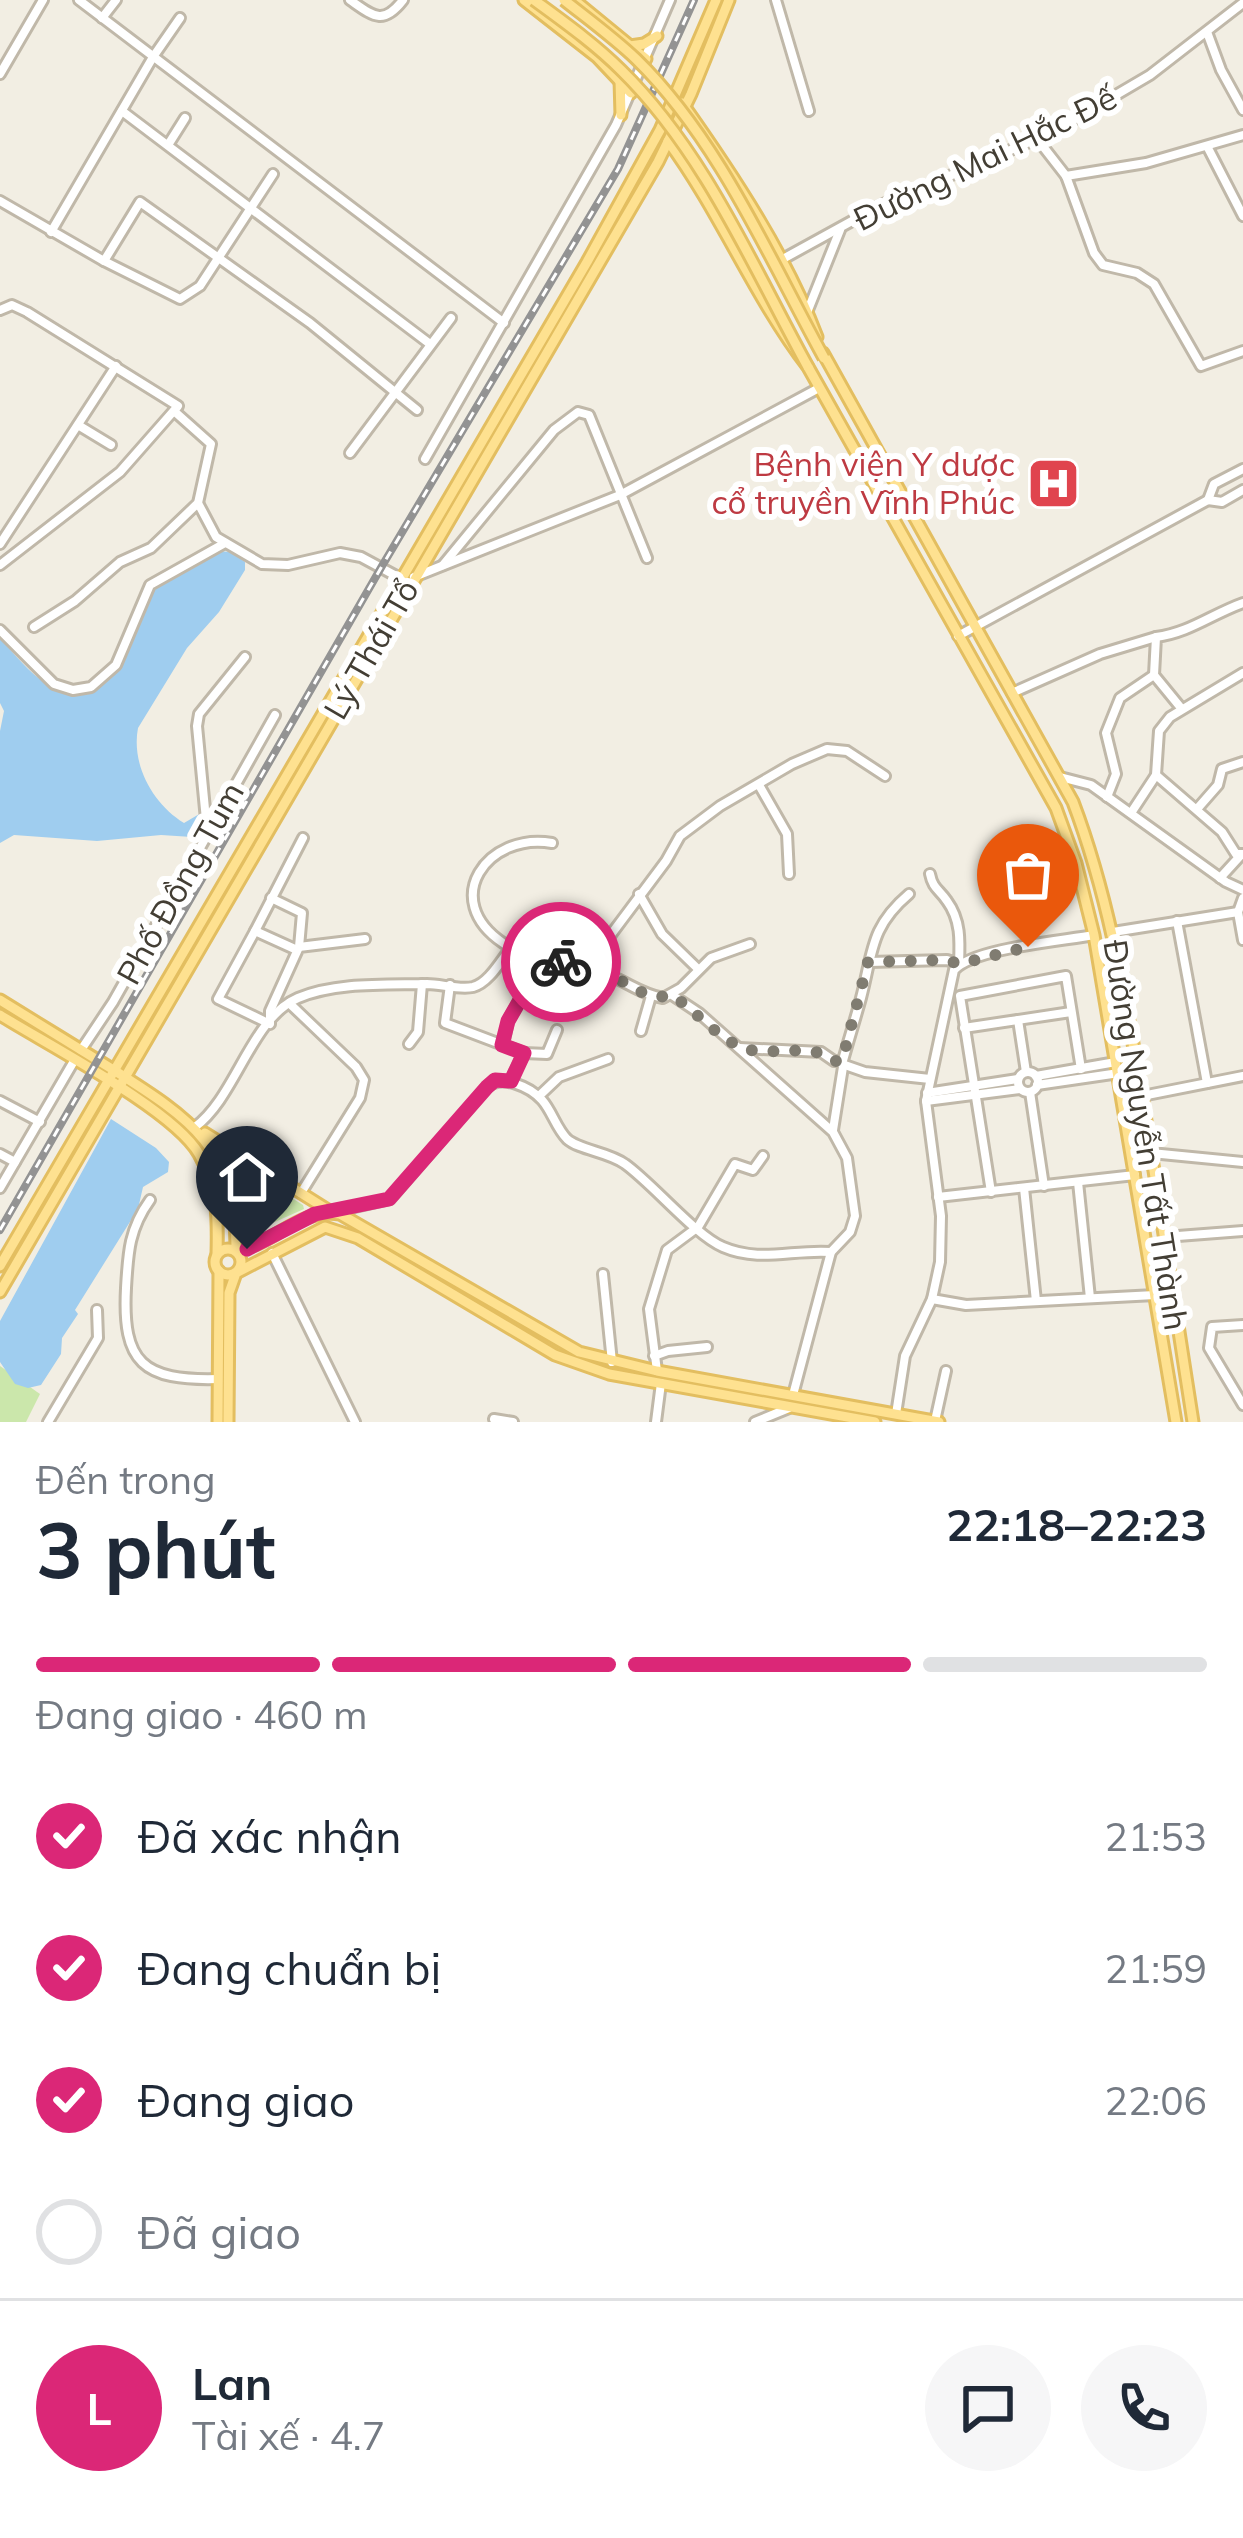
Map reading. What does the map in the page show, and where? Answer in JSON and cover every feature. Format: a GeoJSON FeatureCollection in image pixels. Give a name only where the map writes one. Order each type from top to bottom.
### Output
{"type":"FeatureCollection","features":[{"type":"Feature","properties":{"kind":"main road"},"geometry":{"type":"LineString","coordinates":[[524,0],[618,75],[631,93]]}},
{"type":"Feature","properties":{"kind":"main road","name":"Đường Nguyễn Tất Thành"},"geometry":{"type":"LineString","coordinates":[[535,0],[622,70],[654,107],[709,187],[1056,808],[1094,935],[1176,1422]]}},
{"type":"Feature","properties":{"kind":"main road","name":"Đường Nguyễn Tất Thành"},"geometry":{"type":"LineString","coordinates":[[564,0],[634,58],[724,177],[1059,777],[1093,856],[1112,932],[1193,1422]]}},
{"type":"Feature","properties":{"kind":"main road"},"geometry":{"type":"LineString","coordinates":[[574,0],[646,59]]}},
{"type":"Feature","properties":{"kind":"main road","name":"Lý Thái Tổ"},"geometry":{"type":"LineString","coordinates":[[380,622],[414,577],[660,130],[716,0]]}},
{"type":"Feature","properties":{"kind":"main road","name":"Lý Thái Tổ"},"geometry":{"type":"LineString","coordinates":[[0,1266],[380,622],[400,578],[658,162],[694,88],[728,0]]}},
{"type":"Feature","properties":{"kind":"main road"},"geometry":{"type":"LineString","coordinates":[[597,57],[613,47],[614,32]]}},
{"type":"Feature","properties":{"kind":"main road"},"geometry":{"type":"LineString","coordinates":[[630,46],[656,36]]}},
{"type":"Feature","properties":{"kind":"main road"},"geometry":{"type":"LineString","coordinates":[[618,75],[621,115]]}},
{"type":"Feature","properties":{"kind":"main road"},"geometry":{"type":"LineString","coordinates":[[694,88],[697,123]]}},
{"type":"Feature","properties":{"kind":"main road"},"geometry":{"type":"LineString","coordinates":[[677,95],[779,261],[807,312],[824,358]]}},
{"type":"Feature","properties":{"kind":"main road"},"geometry":{"type":"LineString","coordinates":[[660,130],[687,168],[778,329],[808,368]]}},
{"type":"Feature","properties":{"kind":"main road"},"geometry":{"type":"LineString","coordinates":[[677,154],[687,138],[705,136]]}},
{"type":"Feature","properties":{"kind":"main road"},"geometry":{"type":"LineString","coordinates":[[658,162],[674,161],[687,168]]}},
{"type":"Feature","properties":{"kind":"main road"},"geometry":{"type":"LineString","coordinates":[[910,554],[927,544]]}},
{"type":"Feature","properties":{"kind":"main road"},"geometry":{"type":"LineString","coordinates":[[1040,780],[1059,777]]}},
{"type":"Feature","properties":{"kind":"main road"},"geometry":{"type":"LineString","coordinates":[[0,1000],[332,1213],[364,1226],[559,1343],[612,1362],[875,1422]]}},
{"type":"Feature","properties":{"kind":"main road"},"geometry":{"type":"LineString","coordinates":[[1,1018],[173,1124],[196,1149],[217,1199],[218,1422]]}},
{"type":"Feature","properties":{"kind":"main road"},"geometry":{"type":"LineString","coordinates":[[1118,1067],[1136,1065]]}},
{"type":"Feature","properties":{"kind":"main road","name":"Lý Thái Tổ"},"geometry":{"type":"LineString","coordinates":[[0,1292],[116,1087],[117,1073]]}},
{"type":"Feature","properties":{"kind":"main road"},"geometry":{"type":"LineString","coordinates":[[195,1127],[224,1174],[236,1250],[242,1259],[229,1293],[228,1422]]}},
{"type":"Feature","properties":{"kind":"main road"},"geometry":{"type":"LineString","coordinates":[[218,1254],[246,1249],[315,1214],[332,1213]]}},
{"type":"Feature","properties":{"kind":"main road"},"geometry":{"type":"LineString","coordinates":[[219,1271],[236,1273],[321,1227],[336,1228],[555,1355],[609,1374],[937,1422]]}},
{"type":"Feature","properties":{"kind":"street"},"geometry":{"type":"LineString","coordinates":[[0,74],[43,0]]}},
{"type":"Feature","properties":{"kind":"street"},"geometry":{"type":"LineString","coordinates":[[79,0],[504,323]]}},
{"type":"Feature","properties":{"kind":"street"},"geometry":{"type":"LineString","coordinates":[[102,18],[116,0]]}},
{"type":"Feature","properties":{"kind":"street"},"geometry":{"type":"LineString","coordinates":[[350,0],[371,15],[382,16],[392,14],[403,0]]}},
{"type":"Feature","properties":{"kind":"street"},"geometry":{"type":"LineString","coordinates":[[425,459],[621,115],[670,0]]}},
{"type":"Feature","properties":{"kind":"street"},"geometry":{"type":"LineString","coordinates":[[776,0],[808,112]]}},
{"type":"Feature","properties":{"kind":"street","name":"Đường Mai Hắc Đế"},"geometry":{"type":"LineString","coordinates":[[779,261],[842,226],[1038,140],[1125,92],[1243,3]]}},
{"type":"Feature","properties":{"kind":"street"},"geometry":{"type":"LineString","coordinates":[[51,232],[180,18]]}},
{"type":"Feature","properties":{"kind":"street"},"geometry":{"type":"LineString","coordinates":[[1207,32],[1243,110]]}},
{"type":"Feature","properties":{"kind":"street"},"geometry":{"type":"LineString","coordinates":[[122,111],[430,344]]}},
{"type":"Feature","properties":{"kind":"street"},"geometry":{"type":"LineString","coordinates":[[168,145],[185,118]]}},
{"type":"Feature","properties":{"kind":"street"},"geometry":{"type":"LineString","coordinates":[[1066,176],[1208,148],[1243,135]]}},
{"type":"Feature","properties":{"kind":"street"},"geometry":{"type":"LineString","coordinates":[[1038,140],[1066,176],[1094,253],[1103,265],[1137,273],[1154,284],[1201,366],[1243,351]]}},
{"type":"Feature","properties":{"kind":"street"},"geometry":{"type":"LineString","coordinates":[[1208,148],[1243,216]]}},
{"type":"Feature","properties":{"kind":"street"},"geometry":{"type":"LineString","coordinates":[[0,201],[180,299],[200,286],[273,173]]}},
{"type":"Feature","properties":{"kind":"street"},"geometry":{"type":"LineString","coordinates":[[104,261],[140,202],[219,256],[417,410]]}},
{"type":"Feature","properties":{"kind":"street"},"geometry":{"type":"LineString","coordinates":[[807,312],[842,226]]}},
{"type":"Feature","properties":{"kind":"street"},"geometry":{"type":"LineString","coordinates":[[0,310],[12,305],[27,312],[116,366],[176,408],[212,443],[198,503],[151,548],[120,562],[75,601],[34,627]]}},
{"type":"Feature","properties":{"kind":"street"},"geometry":{"type":"LineString","coordinates":[[350,453],[451,318]]}},
{"type":"Feature","properties":{"kind":"street"},"geometry":{"type":"LineString","coordinates":[[0,544],[116,366]]}},
{"type":"Feature","properties":{"kind":"street"},"geometry":{"type":"LineString","coordinates":[[414,577],[620,495],[819,388]]}},
{"type":"Feature","properties":{"kind":"street"},"geometry":{"type":"LineString","coordinates":[[0,565],[120,472],[176,408]]}},
{"type":"Feature","properties":{"kind":"street"},"geometry":{"type":"LineString","coordinates":[[442,568],[554,430],[578,412],[589,416],[647,558]]}},
{"type":"Feature","properties":{"kind":"street"},"geometry":{"type":"LineString","coordinates":[[78,424],[111,445]]}},
{"type":"Feature","properties":{"kind":"street"},"geometry":{"type":"LineString","coordinates":[[1208,500],[1214,484],[1243,469]]}},
{"type":"Feature","properties":{"kind":"street"},"geometry":{"type":"LineString","coordinates":[[957,637],[1208,500],[1222,502],[1243,490]]}},
{"type":"Feature","properties":{"kind":"street"},"geometry":{"type":"LineString","coordinates":[[198,503],[216,537],[262,564],[288,565],[325,554],[351,554],[400,578]]}},
{"type":"Feature","properties":{"kind":"street"},"geometry":{"type":"LineString","coordinates":[[0,631],[45,678],[64,688],[91,687],[109,676],[116,665],[150,585],[224,543]]}},
{"type":"Feature","properties":{"kind":"street"},"geometry":{"type":"LineString","coordinates":[[1010,693],[1100,654],[1184,633],[1217,612],[1243,603]]}},
{"type":"Feature","properties":{"kind":"street"},"geometry":{"type":"LineString","coordinates":[[1156,637],[1154,675],[1180,708]]}},
{"type":"Feature","properties":{"kind":"street"},"geometry":{"type":"LineString","coordinates":[[208,835],[199,714],[245,656]]}},
{"type":"Feature","properties":{"kind":"street"},"geometry":{"type":"LineString","coordinates":[[1131,813],[1156,775],[1159,731],[1180,708],[1243,674]]}},
{"type":"Feature","properties":{"kind":"street"},"geometry":{"type":"LineString","coordinates":[[1107,796],[1116,774],[1106,733],[1120,698],[1154,675]]}},
{"type":"Feature","properties":{"kind":"street","name":"Phố Đồng Tum"},"geometry":{"type":"LineString","coordinates":[[81,1050],[275,715]]}},
{"type":"Feature","properties":{"kind":"street"},"geometry":{"type":"LineString","coordinates":[[586,968],[680,836],[719,806],[818,752],[838,748],[885,776]]}},
{"type":"Feature","properties":{"kind":"street"},"geometry":{"type":"LineString","coordinates":[[1197,809],[1218,784],[1222,769],[1243,761]]}},
{"type":"Feature","properties":{"kind":"street"},"geometry":{"type":"LineString","coordinates":[[1156,775],[1222,832],[1236,854],[1242,854]]}},
{"type":"Feature","properties":{"kind":"street"},"geometry":{"type":"LineString","coordinates":[[1059,777],[1091,785],[1243,894],[1238,912],[1243,940]]}},
{"type":"Feature","properties":{"kind":"street"},"geometry":{"type":"LineString","coordinates":[[759,784],[787,834],[790,874]]}},
{"type":"Feature","properties":{"kind":"street"},"geometry":{"type":"LineString","coordinates":[[270,1024],[218,999],[303,838]]}},
{"type":"Feature","properties":{"kind":"street"},"geometry":{"type":"LineString","coordinates":[[552,843],[531,839],[502,849],[473,886],[470,905],[476,916],[511,948],[586,968],[651,995],[672,995],[739,1047],[833,1132],[847,1157],[855,1216],[850,1232],[831,1252],[792,1401],[754,1422]]}},
{"type":"Feature","properties":{"kind":"street"},"geometry":{"type":"LineString","coordinates":[[1220,878],[1242,854]]}},
{"type":"Feature","properties":{"kind":"street"},"geometry":{"type":"LineString","coordinates":[[896,1414],[905,1356],[932,1299],[942,1237],[926,1097],[944,1005],[959,964],[956,917],[932,886],[930,874]]}},
{"type":"Feature","properties":{"kind":"street"},"geometry":{"type":"LineString","coordinates":[[639,894],[662,934],[698,970]]}},
{"type":"Feature","properties":{"kind":"street"},"geometry":{"type":"LineString","coordinates":[[833,1132],[843,1064],[868,962],[884,919],[909,894]]}},
{"type":"Feature","properties":{"kind":"street"},"geometry":{"type":"LineString","coordinates":[[270,1024],[270,1011],[304,932],[302,913],[271,898]]}},
{"type":"Feature","properties":{"kind":"street"},"geometry":{"type":"LineString","coordinates":[[1112,932],[1238,912]]}},
{"type":"Feature","properties":{"kind":"street"},"geometry":{"type":"LineString","coordinates":[[1177,921],[1207,1083]]}},
{"type":"Feature","properties":{"kind":"street"},"geometry":{"type":"LineString","coordinates":[[256,931],[298,948],[365,939]]}},
{"type":"Feature","properties":{"kind":"street"},"geometry":{"type":"LineString","coordinates":[[868,962],[947,960],[959,964],[1094,935]]}},
{"type":"Feature","properties":{"kind":"street"},"geometry":{"type":"LineString","coordinates":[[672,995],[726,950],[750,944]]}},
{"type":"Feature","properties":{"kind":"street"},"geometry":{"type":"LineString","coordinates":[[195,1127],[211,1113],[289,1003],[319,991],[422,984],[475,986],[511,948]]}},
{"type":"Feature","properties":{"kind":"street"},"geometry":{"type":"LineString","coordinates":[[502,1045],[508,1021],[544,958]]}},
{"type":"Feature","properties":{"kind":"street"},"geometry":{"type":"LineString","coordinates":[[991,1192],[960,996],[1066,976],[1081,1069]]}},
{"type":"Feature","properties":{"kind":"street"},"geometry":{"type":"LineString","coordinates":[[409,1044],[418,1032],[422,984]]}},
{"type":"Feature","properties":{"kind":"street"},"geometry":{"type":"LineString","coordinates":[[450,986],[445,1023],[524,1053],[547,1054],[557,1030]]}},
{"type":"Feature","properties":{"kind":"street"},"geometry":{"type":"LineString","coordinates":[[641,1031],[651,995]]}},
{"type":"Feature","properties":{"kind":"street"},"geometry":{"type":"LineString","coordinates":[[289,1003],[364,1080],[360,1099],[301,1193]]}},
{"type":"Feature","properties":{"kind":"street"},"geometry":{"type":"LineString","coordinates":[[964,1028],[1071,1012]]}},
{"type":"Feature","properties":{"kind":"street"},"geometry":{"type":"LineString","coordinates":[[1018,1020],[1044,1186]]}},
{"type":"Feature","properties":{"kind":"street"},"geometry":{"type":"LineString","coordinates":[[739,1047],[758,1052],[824,1053],[843,1064],[930,1079]]}},
{"type":"Feature","properties":{"kind":"street"},"geometry":{"type":"LineString","coordinates":[[511,1081],[524,1053]]}},
{"type":"Feature","properties":{"kind":"street"},"geometry":{"type":"LineString","coordinates":[[539,1096],[559,1077],[608,1059]]}},
{"type":"Feature","properties":{"kind":"street"},"geometry":{"type":"LineString","coordinates":[[0,1188],[74,1061]]}},
{"type":"Feature","properties":{"kind":"street"},"geometry":{"type":"LineString","coordinates":[[1028,1082],[1081,1069],[1118,1067]]}},
{"type":"Feature","properties":{"kind":"street"},"geometry":{"type":"LineString","coordinates":[[926,1097],[1118,1067]]}},
{"type":"Feature","properties":{"kind":"street"},"geometry":{"type":"LineString","coordinates":[[1142,1096],[1243,1076]]}},
{"type":"Feature","properties":{"kind":"street"},"geometry":{"type":"LineString","coordinates":[[321,1227],[332,1213],[389,1199],[495,1080],[511,1081],[539,1096],[568,1140],[626,1165],[716,1245],[746,1256],[831,1252]]}},
{"type":"Feature","properties":{"kind":"street"},"geometry":{"type":"LineString","coordinates":[[0,1101],[40,1122]]}},
{"type":"Feature","properties":{"kind":"street"},"geometry":{"type":"LineString","coordinates":[[1151,1153],[1243,1162]]}},
{"type":"Feature","properties":{"kind":"street"},"geometry":{"type":"LineString","coordinates":[[0,1154],[15,1162]]}},
{"type":"Feature","properties":{"kind":"street"},"geometry":{"type":"LineString","coordinates":[[657,1371],[649,1309],[667,1250],[698,1228],[735,1164],[753,1170],[763,1156]]}},
{"type":"Feature","properties":{"kind":"street"},"geometry":{"type":"LineString","coordinates":[[938,1197],[1137,1174]]}},
{"type":"Feature","properties":{"kind":"street"},"geometry":{"type":"LineString","coordinates":[[1078,1183],[1090,1298]]}},
{"type":"Feature","properties":{"kind":"street"},"geometry":{"type":"LineString","coordinates":[[1024,1188],[1036,1301]]}},
{"type":"Feature","properties":{"kind":"street"},"geometry":{"type":"LineString","coordinates":[[150,1200],[129,1237],[125,1334],[155,1371],[175,1379],[218,1379]]}},
{"type":"Feature","properties":{"kind":"street"},"geometry":{"type":"LineString","coordinates":[[1165,1237],[1243,1231]]}},
{"type":"Feature","properties":{"kind":"street"},"geometry":{"type":"LineString","coordinates":[[272,1252],[355,1422]]}},
{"type":"Feature","properties":{"kind":"street"},"geometry":{"type":"LineString","coordinates":[[603,1274],[612,1362]]}},
{"type":"Feature","properties":{"kind":"street"},"geometry":{"type":"LineString","coordinates":[[932,1299],[966,1305],[1156,1294]]}},
{"type":"Feature","properties":{"kind":"street"},"geometry":{"type":"LineString","coordinates":[[48,1422],[98,1339],[97,1310]]}},
{"type":"Feature","properties":{"kind":"street"},"geometry":{"type":"LineString","coordinates":[[1243,1324],[1212,1327],[1209,1348],[1243,1406]]}},
{"type":"Feature","properties":{"kind":"street"},"geometry":{"type":"LineString","coordinates":[[654,1356],[707,1347]]}},
{"type":"Feature","properties":{"kind":"street"},"geometry":{"type":"LineString","coordinates":[[937,1422],[946,1371]]}},
{"type":"Feature","properties":{"kind":"street"},"geometry":{"type":"LineString","coordinates":[[656,1422],[661,1383]]}},
{"type":"Feature","properties":{"kind":"street"},"geometry":{"type":"LineString","coordinates":[[494,1419],[513,1422]]}},
{"type":"Feature","properties":{"kind":"green space"},"geometry":{"type":"Polygon","coordinates":[[[229,1158],[303,1205],[304,1209],[250,1233],[229,1158]]]}},
{"type":"Feature","properties":{"kind":"green space"},"geometry":{"type":"Polygon","coordinates":[[[0,1366],[40,1394],[26,1422],[0,1422],[0,1366]]]}},
{"type":"Feature","properties":{"kind":"water"},"geometry":{"type":"Polygon","coordinates":[[[217,551],[231,552],[245,562],[245,570],[219,612],[187,648],[138,728],[141,769],[154,794],[184,823],[201,813],[192,837],[97,841],[14,835],[0,843],[4,711],[0,639],[47,684],[61,691],[87,690],[119,665],[152,588],[217,551]]]}},
{"type":"Feature","properties":{"kind":"water"},"geometry":{"type":"Polygon","coordinates":[[[111,1119],[156,1148],[169,1162],[168,1172],[143,1187],[138,1209],[75,1310],[78,1314],[62,1338],[61,1354],[41,1385],[15,1384],[0,1362],[0,1321],[111,1119]]]}},
{"type":"Feature","properties":{"kind":"railway"},"geometry":{"type":"LineString","coordinates":[[0,1230],[382,566],[618,169],[694,0]]}},
{"type":"Feature","properties":{"kind":"way so far"},"geometry":{"type":"LineString","coordinates":[[561,962],[618,978],[629,988],[651,995],[672,995],[739,1047],[758,1052],[824,1053],[842,1061],[868,962],[947,960],[959,964],[1028,947]]}},
{"type":"Feature","properties":{"kind":"place","name":"Bệnh viện Y dược cổ truyền Vĩnh Phúc"},"geometry":{"type":"Point","coordinates":[1054,483]}},
{"type":"Feature","properties":{"kind":"route"},"geometry":{"type":"LineString","coordinates":[[247,1249],[315,1214],[389,1199],[487,1087],[495,1080],[511,1081],[524,1053],[502,1045],[508,1021],[544,958],[561,962]]}}]}
